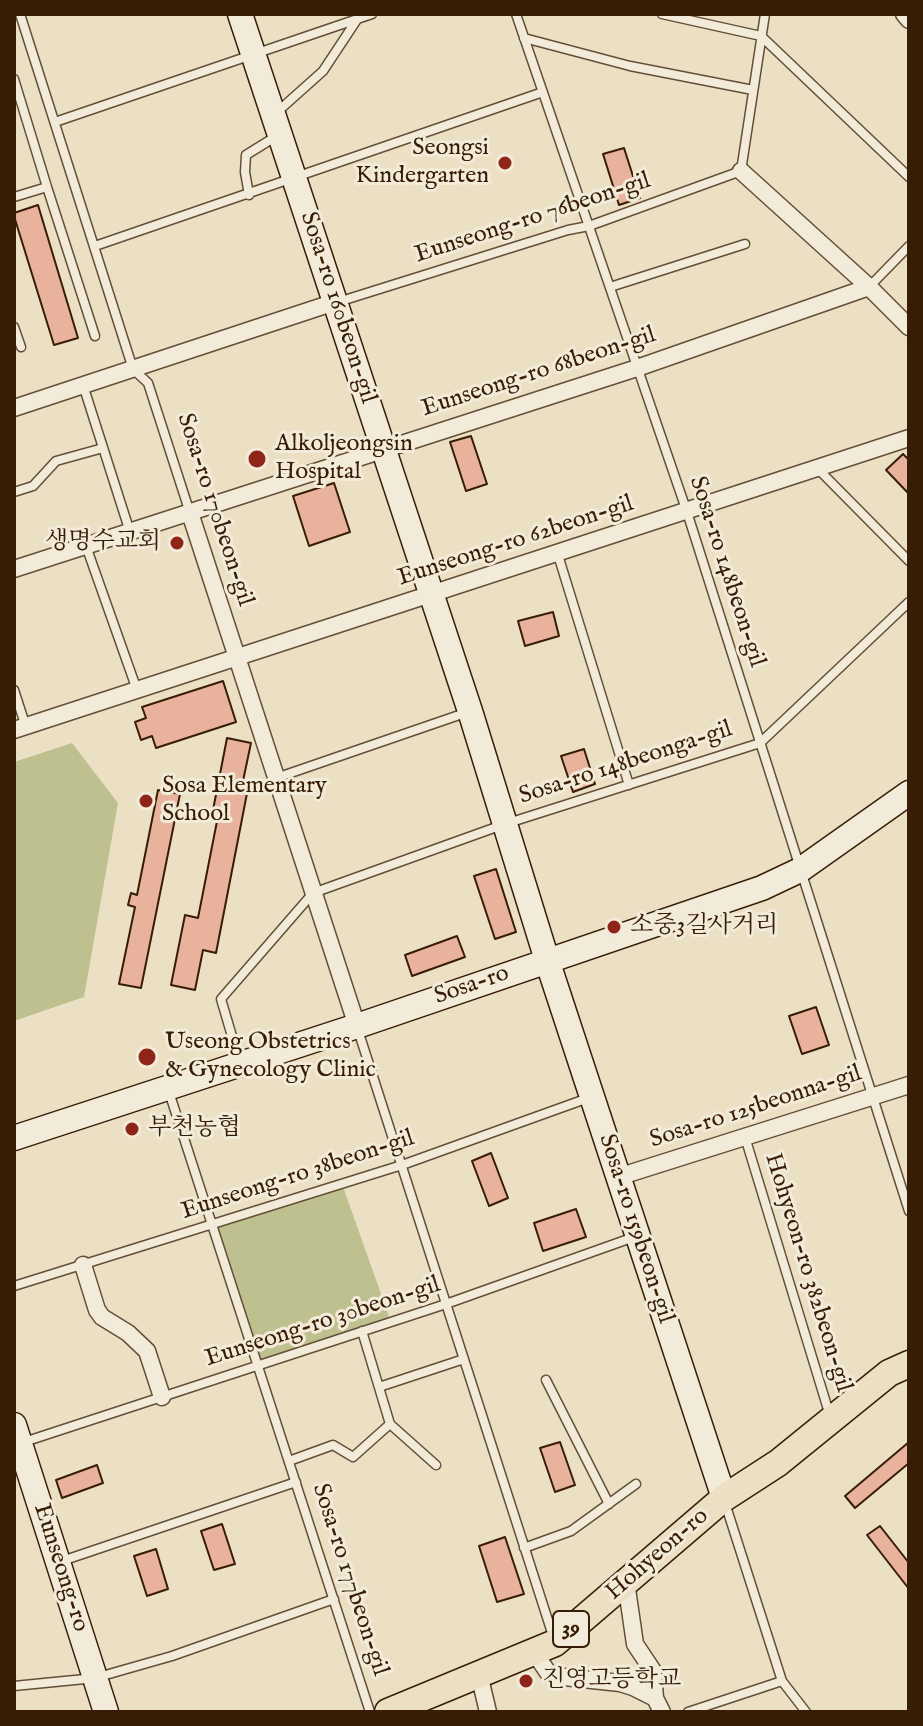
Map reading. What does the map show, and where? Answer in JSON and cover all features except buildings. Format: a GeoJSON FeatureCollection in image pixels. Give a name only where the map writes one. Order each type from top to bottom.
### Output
{"type":"FeatureCollection","features":[{"type":"Feature","properties":{"kind":"main road","name":"Hohyeon-ro"},"geometry":{"type":"LineString","coordinates":[[399,1710],[545,1647],[724,1498],[778,1463],[889,1373],[909,1364]]}},
{"type":"Feature","properties":{"kind":"street","name":"Sosa-ro 160beon-gil"},"geometry":{"type":"LineString","coordinates":[[240,14],[470,711],[547,960]]}},
{"type":"Feature","properties":{"kind":"street"},"geometry":{"type":"LineString","coordinates":[[904,14],[909,20]]}},
{"type":"Feature","properties":{"kind":"street"},"geometry":{"type":"LineString","coordinates":[[741,171],[909,327]]}},
{"type":"Feature","properties":{"kind":"street","name":"Eunseong-ro 68beon-gil"},"geometry":{"type":"LineString","coordinates":[[14,569],[637,368],[869,287]]}},
{"type":"Feature","properties":{"kind":"street"},"geometry":{"type":"LineString","coordinates":[[14,408],[335,302]]}},
{"type":"Feature","properties":{"kind":"street","name":"Eunseong-ro 62beon-gil"},"geometry":{"type":"LineString","coordinates":[[20,729],[909,438]]}},
{"type":"Feature","properties":{"kind":"street","name":"Sosa-ro 170beon-gil"},"geometry":{"type":"LineString","coordinates":[[190,513],[357,1026]]}},
{"type":"Feature","properties":{"kind":"street","name":"Sosa-ro"},"geometry":{"type":"LineString","coordinates":[[14,1138],[357,1026],[762,888],[800,870],[909,793]]}},
{"type":"Feature","properties":{"kind":"street","name":"Sosa-ro 159beon-gil"},"geometry":{"type":"LineString","coordinates":[[547,960],[724,1498]]}},
{"type":"Feature","properties":{"kind":"street","name":"Sosa-ro 125beonna-gil"},"geometry":{"type":"LineString","coordinates":[[618,1177],[909,1085]]}},
{"type":"Feature","properties":{"kind":"street"},"geometry":{"type":"LineString","coordinates":[[83,1265],[97,1310],[147,1351],[162,1397]]}},
{"type":"Feature","properties":{"kind":"street","name":"Eunseong-ro"},"geometry":{"type":"LineString","coordinates":[[16,1438],[106,1712]]}},
{"type":"Feature","properties":{"kind":"street"},"geometry":{"type":"LineString","coordinates":[[626,1582],[635,1644],[653,1671],[658,1705]]}},
{"type":"Feature","properties":{"kind":"street"},"geometry":{"type":"LineString","coordinates":[[545,1647],[549,1674],[620,1683],[633,1687],[658,1705]]}},
{"type":"Feature","properties":{"kind":"street"},"geometry":{"type":"LineString","coordinates":[[479,1674],[488,1712]]}},
{"type":"Feature","properties":{"kind":"lane","name":"Sosa-ro 170beon-gil"},"geometry":{"type":"LineString","coordinates":[[20,14],[133,369],[148,383],[190,513]]}},
{"type":"Feature","properties":{"kind":"lane"},"geometry":{"type":"LineString","coordinates":[[55,122],[372,14]]}},
{"type":"Feature","properties":{"kind":"lane","name":"Sosa-ro 148beon-gil"},"geometry":{"type":"LineString","coordinates":[[516,14],[687,512],[909,1211]]}},
{"type":"Feature","properties":{"kind":"lane"},"geometry":{"type":"LineString","coordinates":[[662,14],[761,36],[909,177]]}},
{"type":"Feature","properties":{"kind":"lane"},"geometry":{"type":"LineString","coordinates":[[741,171],[765,14]]}},
{"type":"Feature","properties":{"kind":"lane"},"geometry":{"type":"LineString","coordinates":[[249,195],[246,155],[323,71],[359,17]]}},
{"type":"Feature","properties":{"kind":"lane"},"geometry":{"type":"LineString","coordinates":[[524,38],[630,66],[753,90]]}},
{"type":"Feature","properties":{"kind":"lane"},"geometry":{"type":"LineString","coordinates":[[14,79],[95,336]]}},
{"type":"Feature","properties":{"kind":"lane"},"geometry":{"type":"LineString","coordinates":[[294,179],[543,92]]}},
{"type":"Feature","properties":{"kind":"lane","name":"Eunseong-ro 76beon-gil"},"geometry":{"type":"LineString","coordinates":[[335,302],[589,226],[741,171]]}},
{"type":"Feature","properties":{"kind":"lane","name":"Sosa-ro 160beon-gil"},"geometry":{"type":"LineString","coordinates":[[95,246],[294,179]]}},
{"type":"Feature","properties":{"kind":"lane"},"geometry":{"type":"LineString","coordinates":[[14,197],[47,187]]}},
{"type":"Feature","properties":{"kind":"lane"},"geometry":{"type":"LineString","coordinates":[[610,287],[745,244]]}},
{"type":"Feature","properties":{"kind":"lane"},"geometry":{"type":"LineString","coordinates":[[869,287],[909,246]]}},
{"type":"Feature","properties":{"kind":"lane"},"geometry":{"type":"LineString","coordinates":[[14,327],[21,347]]}},
{"type":"Feature","properties":{"kind":"lane"},"geometry":{"type":"LineString","coordinates":[[83,385],[130,532]]}},
{"type":"Feature","properties":{"kind":"lane"},"geometry":{"type":"LineString","coordinates":[[14,492],[33,486],[56,461],[103,448]]}},
{"type":"Feature","properties":{"kind":"lane"},"geometry":{"type":"LineString","coordinates":[[817,469],[909,561]]}},
{"type":"Feature","properties":{"kind":"lane"},"geometry":{"type":"LineString","coordinates":[[86,546],[137,691]]}},
{"type":"Feature","properties":{"kind":"lane"},"geometry":{"type":"LineString","coordinates":[[558,555],[629,785]]}},
{"type":"Feature","properties":{"kind":"lane"},"geometry":{"type":"LineString","coordinates":[[760,743],[909,602]]}},
{"type":"Feature","properties":{"kind":"lane"},"geometry":{"type":"LineString","coordinates":[[14,690],[20,729]]}},
{"type":"Feature","properties":{"kind":"lane"},"geometry":{"type":"LineString","coordinates":[[276,778],[470,711]]}},
{"type":"Feature","properties":{"kind":"lane","name":"Sosa-ro 148beonga-gil"},"geometry":{"type":"LineString","coordinates":[[313,893],[505,824],[760,743]]}},
{"type":"Feature","properties":{"kind":"lane"},"geometry":{"type":"LineString","coordinates":[[240,1064],[221,999],[313,893]]}},
{"type":"Feature","properties":{"kind":"lane"},"geometry":{"type":"LineString","coordinates":[[357,1026],[524,1548],[545,1647]]}},
{"type":"Feature","properties":{"kind":"lane","name":"Sosa-ro 177beon-gil"},"geometry":{"type":"LineString","coordinates":[[168,1088],[370,1712]]}},
{"type":"Feature","properties":{"kind":"lane","name":"Eunseong-ro 38beon-gil"},"geometry":{"type":"LineString","coordinates":[[14,1286],[402,1165],[592,1097]]}},
{"type":"Feature","properties":{"kind":"lane","name":"Hohyeon-ro 382beon-gil"},"geometry":{"type":"LineString","coordinates":[[745,1137],[831,1420]]}},
{"type":"Feature","properties":{"kind":"lane","name":"Eunseong-ro 30beon-gil"},"geometry":{"type":"LineString","coordinates":[[16,1438],[258,1366],[638,1236]]}},
{"type":"Feature","properties":{"kind":"lane"},"geometry":{"type":"LineString","coordinates":[[362,1331],[390,1424],[436,1465]]}},
{"type":"Feature","properties":{"kind":"lane"},"geometry":{"type":"LineString","coordinates":[[379,1387],[464,1359]]}},
{"type":"Feature","properties":{"kind":"lane"},"geometry":{"type":"LineString","coordinates":[[546,1380],[609,1504]]}},
{"type":"Feature","properties":{"kind":"lane","name":"Sosa-ro 177beon-gil"},"geometry":{"type":"LineString","coordinates":[[289,1461],[333,1445],[353,1457],[390,1424]]}},
{"type":"Feature","properties":{"kind":"lane"},"geometry":{"type":"LineString","coordinates":[[58,1562],[296,1482]]}},
{"type":"Feature","properties":{"kind":"lane"},"geometry":{"type":"LineString","coordinates":[[524,1548],[571,1531],[636,1484]]}},
{"type":"Feature","properties":{"kind":"lane"},"geometry":{"type":"LineString","coordinates":[[724,1498],[782,1681],[806,1712]]}},
{"type":"Feature","properties":{"kind":"lane"},"geometry":{"type":"LineString","coordinates":[[14,1686],[95,1678],[172,1656],[334,1599]]}},
{"type":"Feature","properties":{"kind":"lane"},"geometry":{"type":"LineString","coordinates":[[688,1712],[782,1681]]}},
{"type":"Feature","properties":{"kind":"green space"},"geometry":{"type":"Polygon","coordinates":[[[72,743],[118,803],[84,997],[14,1021],[14,762],[72,743]]]}},
{"type":"Feature","properties":{"kind":"green space"},"geometry":{"type":"Polygon","coordinates":[[[342,1184],[391,1322],[258,1366],[212,1225],[342,1184]]]}},
{"type":"Feature","properties":{"kind":"place","name":"Seongsi Kindergarten"},"geometry":{"type":"Point","coordinates":[505,163]}},
{"type":"Feature","properties":{"kind":"place","name":"Alkoljeongsin Hospital"},"geometry":{"type":"Point","coordinates":[257,459]}},
{"type":"Feature","properties":{"kind":"place","name":"생명수교회"},"geometry":{"type":"Point","coordinates":[177,543]}},
{"type":"Feature","properties":{"kind":"place","name":"Sosa Elementary School"},"geometry":{"type":"Point","coordinates":[146,801]}},
{"type":"Feature","properties":{"kind":"place","name":"소중3길사거리"},"geometry":{"type":"Point","coordinates":[614,927]}},
{"type":"Feature","properties":{"kind":"place","name":"Useong Obstetrics & Gynecology Clinic"},"geometry":{"type":"Point","coordinates":[147,1057]}},
{"type":"Feature","properties":{"kind":"place","name":"부천농협"},"geometry":{"type":"Point","coordinates":[132,1129]}},
{"type":"Feature","properties":{"kind":"place","name":"진영고등학교"},"geometry":{"type":"Point","coordinates":[526,1681]}}]}
